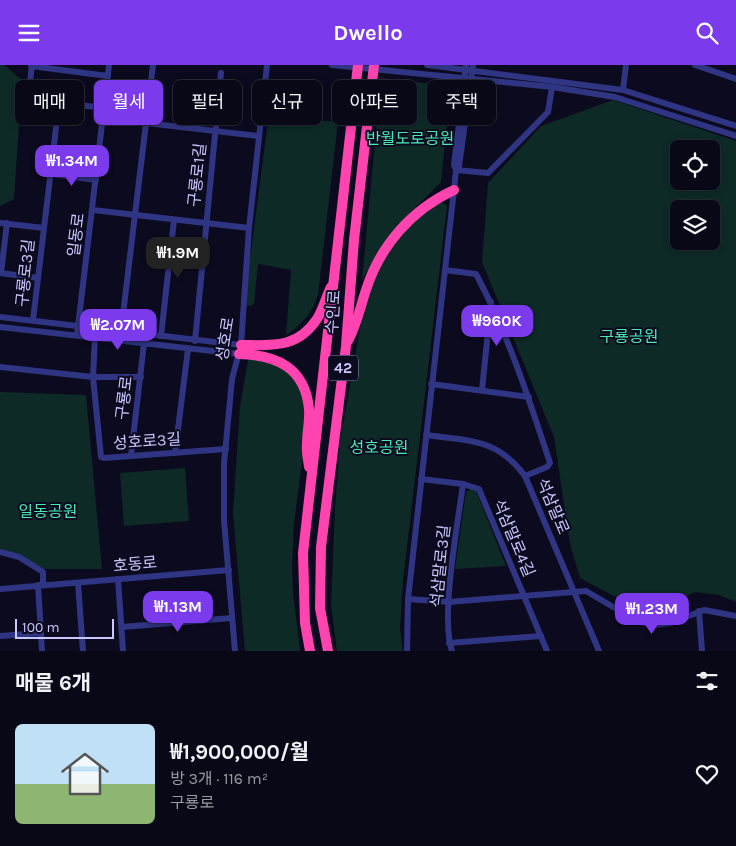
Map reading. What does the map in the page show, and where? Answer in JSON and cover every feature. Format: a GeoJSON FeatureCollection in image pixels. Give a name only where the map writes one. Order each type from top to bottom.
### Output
{"type":"FeatureCollection","features":[{"type":"Feature","properties":{"kind":"highway","name":"수인로"},"geometry":{"type":"LineString","coordinates":[[310,651],[302,569],[358,65]]}},
{"type":"Feature","properties":{"kind":"highway","name":"수인로"},"geometry":{"type":"LineString","coordinates":[[328,651],[320,608],[321,547],[346,346],[354,240],[374,65]]}},
{"type":"Feature","properties":{"kind":"highway"},"geometry":{"type":"LineString","coordinates":[[346,346],[357,323],[366,289],[388,243],[420,210],[454,190]]}},
{"type":"Feature","properties":{"kind":"highway"},"geometry":{"type":"LineString","coordinates":[[240,349],[285,344],[301,337],[317,319],[335,280]]}},
{"type":"Feature","properties":{"kind":"highway"},"geometry":{"type":"LineString","coordinates":[[240,349],[280,361],[292,370],[304,386],[309,409],[306,445],[310,494]]}},
{"type":"Feature","properties":{"kind":"street"},"geometry":{"type":"LineString","coordinates":[[30,80],[31,65],[108,76]]}},
{"type":"Feature","properties":{"kind":"street","name":"일동로"},"geometry":{"type":"LineString","coordinates":[[108,80],[109,65]]}},
{"type":"Feature","properties":{"kind":"street"},"geometry":{"type":"LineString","coordinates":[[151,80],[153,65]]}},
{"type":"Feature","properties":{"kind":"street","name":"성호로"},"geometry":{"type":"LineString","coordinates":[[235,651],[223,504],[226,449],[232,379],[240,349],[249,227],[267,65]]}},
{"type":"Feature","properties":{"kind":"street"},"geometry":{"type":"LineString","coordinates":[[332,65],[552,87],[615,97],[736,135]]}},
{"type":"Feature","properties":{"kind":"street"},"geometry":{"type":"LineString","coordinates":[[427,65],[469,68],[623,90],[736,127]]}},
{"type":"Feature","properties":{"kind":"street"},"geometry":{"type":"LineString","coordinates":[[623,90],[626,65]]}},
{"type":"Feature","properties":{"kind":"street"},"geometry":{"type":"LineString","coordinates":[[701,66],[736,79]]}},
{"type":"Feature","properties":{"kind":"street"},"geometry":{"type":"LineString","coordinates":[[408,651],[408,599],[469,68]]}},
{"type":"Feature","properties":{"kind":"street","name":"구룡로1길"},"geometry":{"type":"LineString","coordinates":[[195,341],[221,73]]}},
{"type":"Feature","properties":{"kind":"street"},"geometry":{"type":"LineString","coordinates":[[456,170],[488,173],[548,112],[552,87]]}},
{"type":"Feature","properties":{"kind":"street","name":"구룡로3길"},"geometry":{"type":"LineString","coordinates":[[33,320],[56,125]]}},
{"type":"Feature","properties":{"kind":"street","name":"일동로"},"geometry":{"type":"LineString","coordinates":[[77,335],[102,125]]}},
{"type":"Feature","properties":{"kind":"street"},"geometry":{"type":"LineString","coordinates":[[121,331],[146,125]]}},
{"type":"Feature","properties":{"kind":"street"},"geometry":{"type":"LineString","coordinates":[[155,125],[259,135]]}},
{"type":"Feature","properties":{"kind":"street"},"geometry":{"type":"LineString","coordinates":[[50,174],[96,180]]}},
{"type":"Feature","properties":{"kind":"street"},"geometry":{"type":"LineString","coordinates":[[93,210],[249,227]]}},
{"type":"Feature","properties":{"kind":"street"},"geometry":{"type":"LineString","coordinates":[[161,336],[174,220]]}},
{"type":"Feature","properties":{"kind":"street"},"geometry":{"type":"LineString","coordinates":[[3,223],[1,273],[38,278]]}},
{"type":"Feature","properties":{"kind":"street","name":"구룡로3길"},"geometry":{"type":"LineString","coordinates":[[3,223],[44,228]]}},
{"type":"Feature","properties":{"kind":"street"},"geometry":{"type":"LineString","coordinates":[[445,270],[476,274],[491,301],[529,397],[550,463],[547,467],[525,476]]}},
{"type":"Feature","properties":{"kind":"street"},"geometry":{"type":"LineString","coordinates":[[482,390],[491,301]]}},
{"type":"Feature","properties":{"kind":"street"},"geometry":{"type":"LineString","coordinates":[[0,317],[79,325],[240,349]]}},
{"type":"Feature","properties":{"kind":"street"},"geometry":{"type":"LineString","coordinates":[[0,327],[188,349],[240,349]]}},
{"type":"Feature","properties":{"kind":"street","name":"성호로3길"},"geometry":{"type":"LineString","coordinates":[[95,337],[93,377],[100,457],[104,459],[226,449]]}},
{"type":"Feature","properties":{"kind":"street","name":"구룡로"},"geometry":{"type":"LineString","coordinates":[[131,456],[144,343]]}},
{"type":"Feature","properties":{"kind":"street"},"geometry":{"type":"LineString","coordinates":[[175,453],[188,349]]}},
{"type":"Feature","properties":{"kind":"street"},"geometry":{"type":"LineString","coordinates":[[0,367],[93,377],[141,377]]}},
{"type":"Feature","properties":{"kind":"street"},"geometry":{"type":"LineString","coordinates":[[432,384],[529,397]]}},
{"type":"Feature","properties":{"kind":"street","name":"석삼말로"},"geometry":{"type":"LineString","coordinates":[[426,435],[483,443],[500,450],[515,463],[525,476],[599,651]]}},
{"type":"Feature","properties":{"kind":"street","name":"석삼말로4길"},"geometry":{"type":"LineString","coordinates":[[421,479],[462,484],[479,489],[547,651]]}},
{"type":"Feature","properties":{"kind":"street","name":"석삼말로3길"},"geometry":{"type":"LineString","coordinates":[[452,651],[449,643],[449,602],[462,484]]}},
{"type":"Feature","properties":{"kind":"street"},"geometry":{"type":"LineString","coordinates":[[0,552],[19,557],[43,572],[40,585],[42,651]]}},
{"type":"Feature","properties":{"kind":"street","name":"호동로"},"geometry":{"type":"LineString","coordinates":[[0,589],[229,570]]}},
{"type":"Feature","properties":{"kind":"street"},"geometry":{"type":"LineString","coordinates":[[118,579],[123,651]]}},
{"type":"Feature","properties":{"kind":"street"},"geometry":{"type":"LineString","coordinates":[[78,583],[83,651]]}},
{"type":"Feature","properties":{"kind":"street"},"geometry":{"type":"LineString","coordinates":[[524,597],[586,591],[637,621],[654,625],[671,623],[699,611],[720,612],[736,616]]}},
{"type":"Feature","properties":{"kind":"street","name":"석삼말로4길"},"geometry":{"type":"LineString","coordinates":[[408,599],[449,602],[524,597]]}},
{"type":"Feature","properties":{"kind":"street"},"geometry":{"type":"LineString","coordinates":[[699,611],[702,651]]}},
{"type":"Feature","properties":{"kind":"street"},"geometry":{"type":"LineString","coordinates":[[122,627],[232,618]]}},
{"type":"Feature","properties":{"kind":"street"},"geometry":{"type":"LineString","coordinates":[[0,636],[41,633]]}},
{"type":"Feature","properties":{"kind":"street"},"geometry":{"type":"LineString","coordinates":[[449,643],[541,636]]}},
{"type":"Feature","properties":{"kind":"green space"},"geometry":{"type":"Polygon","coordinates":[[[0,65],[4,65],[22,80],[15,80],[15,125],[19,125],[14,199],[0,206],[0,65]]]}},
{"type":"Feature","properties":{"kind":"green space","name":"반월도로공원"},"geometry":{"type":"Polygon","coordinates":[[[381,78],[398,80],[381,80],[381,78]]]}},
{"type":"Feature","properties":{"kind":"green space","name":"반월도로공원"},"geometry":{"type":"Polygon","coordinates":[[[417,82],[427,83],[427,125],[447,125],[441,182],[392,231],[362,280],[377,125],[417,125],[417,82]]]}},
{"type":"Feature","properties":{"kind":"green space","name":"구룡공원"},"geometry":{"type":"Polygon","coordinates":[[[613,100],[736,141],[736,602],[719,595],[695,592],[659,609],[627,603],[580,578],[570,544],[554,437],[482,262],[488,183],[541,126],[613,100]]]}},
{"type":"Feature","properties":{"kind":"green space"},"geometry":{"type":"Polygon","coordinates":[[[322,120],[332,121],[332,125],[338,125],[318,295],[312,308],[297,327],[286,335],[291,270],[258,264],[254,303],[251,306],[244,305],[267,125],[322,125],[322,120]]]}},
{"type":"Feature","properties":{"kind":"green space","name":"성호공원"},"geometry":{"type":"Polygon","coordinates":[[[440,200],[447,206],[403,581],[400,629],[403,651],[337,651],[331,606],[335,508],[340,443],[361,323],[380,263],[404,228],[440,200]]]}},
{"type":"Feature","properties":{"kind":"green space","name":"성호공원"},"geometry":{"type":"Polygon","coordinates":[[[249,355],[279,363],[299,381],[308,416],[294,523],[292,566],[293,593],[300,651],[245,651],[233,513],[240,406],[249,355]]]}},
{"type":"Feature","properties":{"kind":"green space","name":"일동공원"},"geometry":{"type":"Polygon","coordinates":[[[0,392],[86,395],[102,569],[41,569],[0,549],[0,392]]]}},
{"type":"Feature","properties":{"kind":"green space"},"geometry":{"type":"Polygon","coordinates":[[[185,468],[189,521],[124,526],[120,473],[185,468]]]}},
{"type":"Feature","properties":{"kind":"green space"},"geometry":{"type":"Polygon","coordinates":[[[471,489],[476,491],[506,566],[455,569],[466,492],[471,489]]]}}]}
